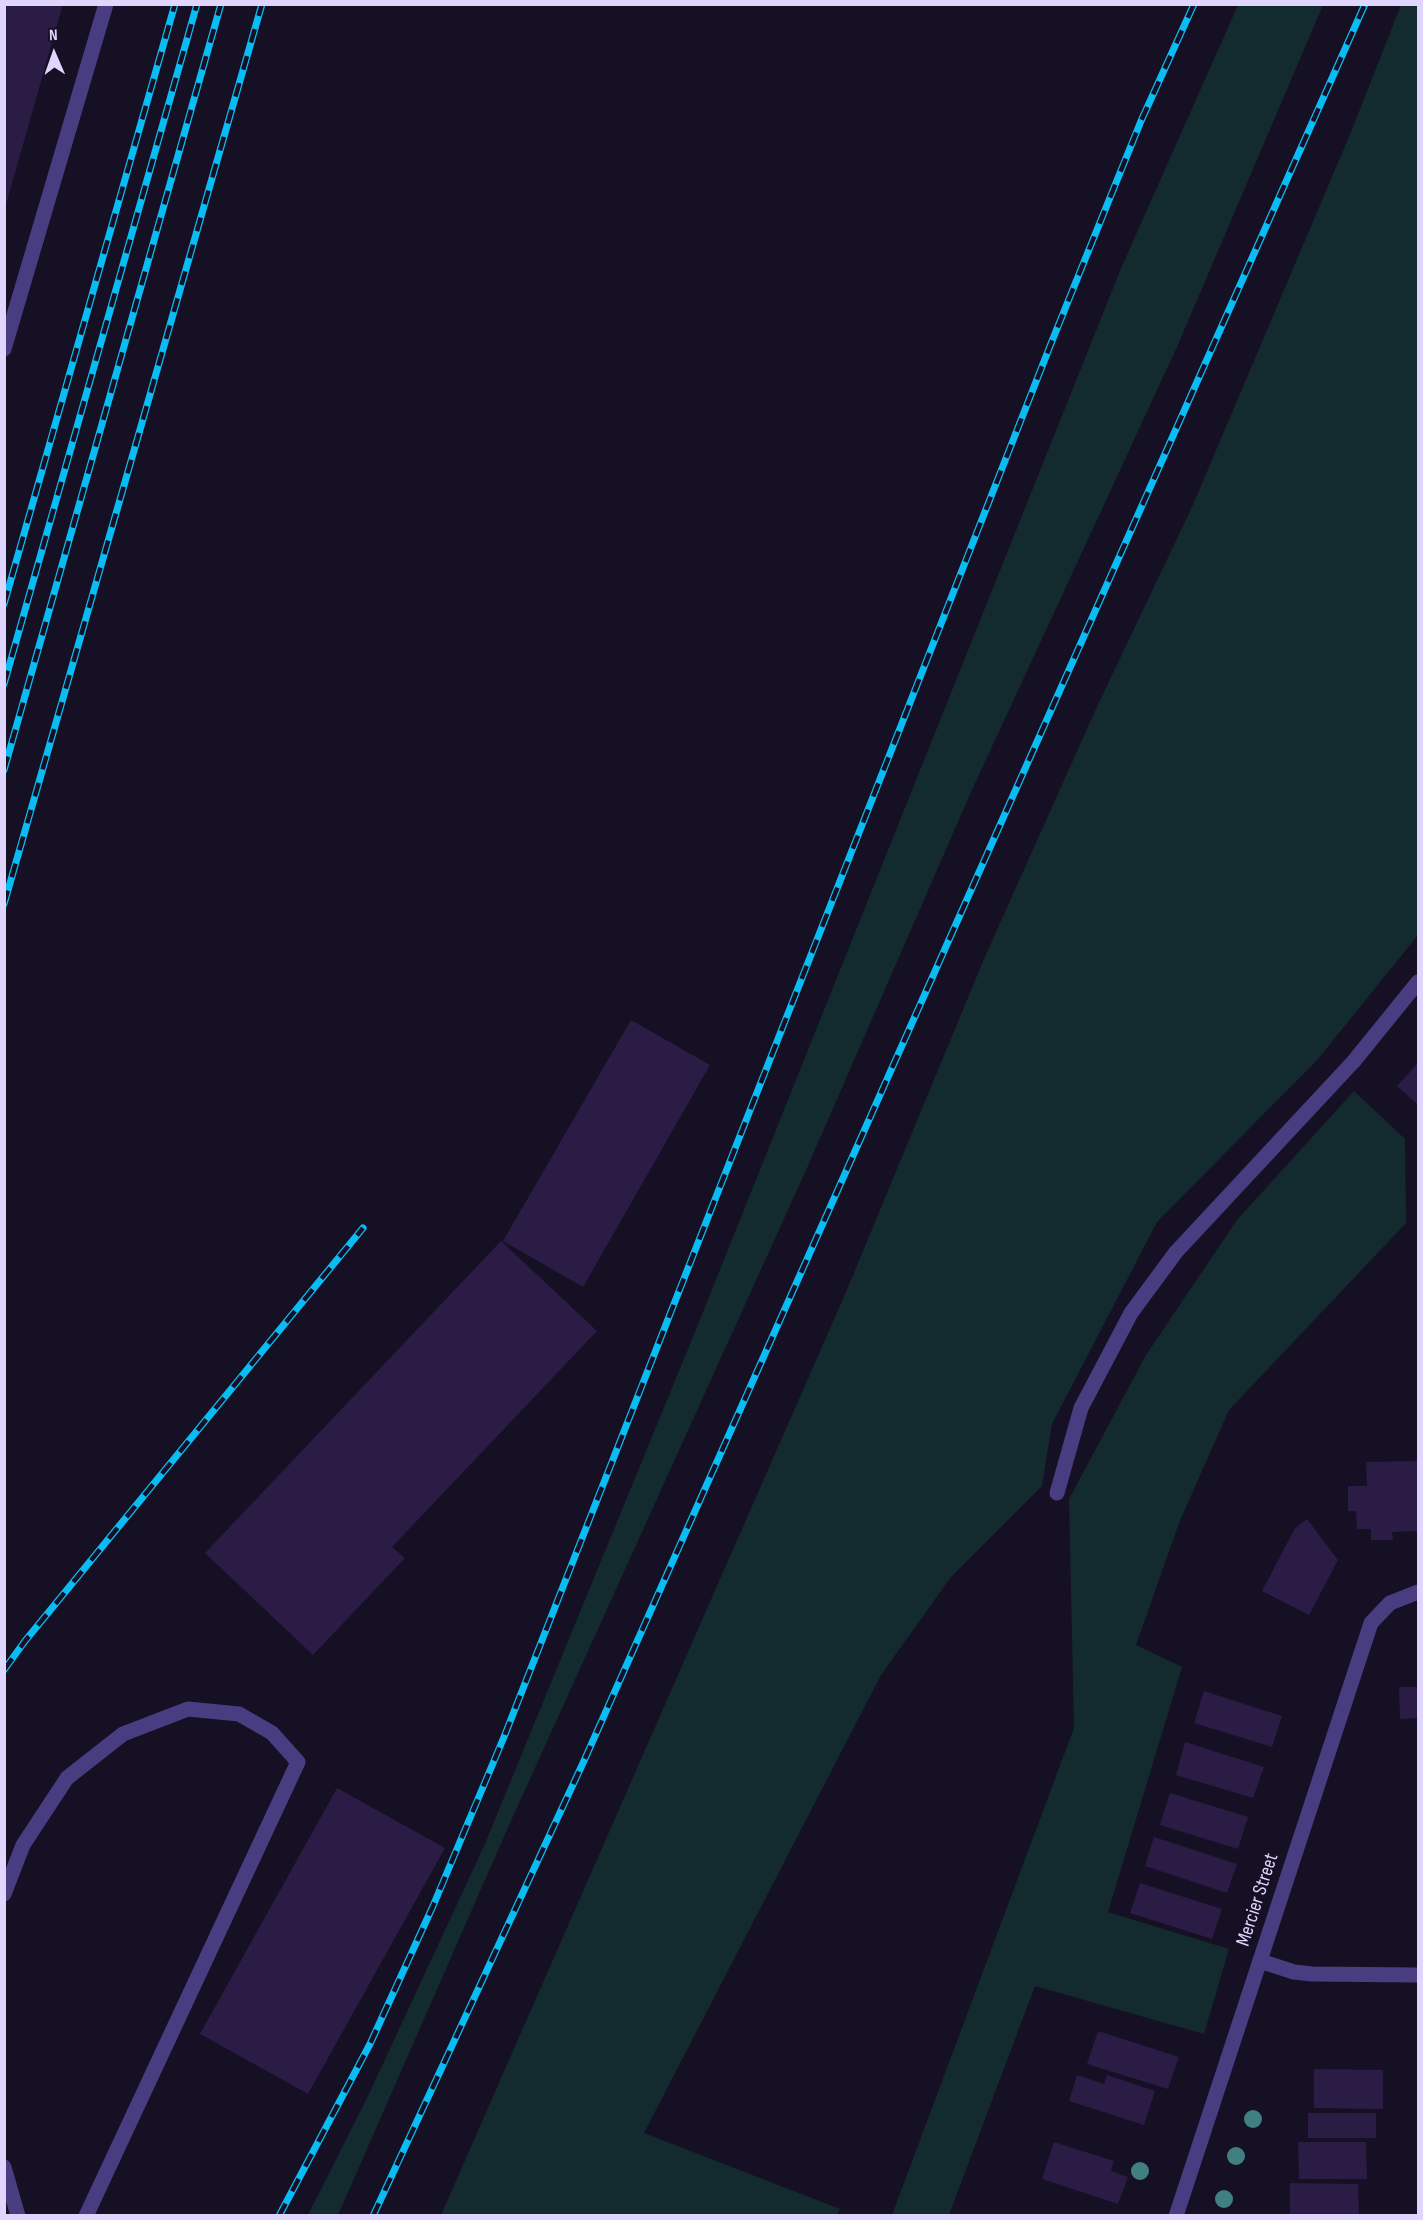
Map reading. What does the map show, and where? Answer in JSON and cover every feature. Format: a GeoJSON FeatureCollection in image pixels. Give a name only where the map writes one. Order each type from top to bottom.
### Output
{"type":"FeatureCollection","features":[{"type":"Feature","properties":{"kind":"street"},"geometry":{"type":"LineString","coordinates":[[4,349],[106,4]]}},
{"type":"Feature","properties":{"kind":"street"},"geometry":{"type":"LineString","coordinates":[[1057,1493],[1081,1408],[1131,1313],[1176,1252],[1354,1060],[1419,982]]}},
{"type":"Feature","properties":{"kind":"street","name":"Mercier Street"},"geometry":{"type":"LineString","coordinates":[[1176,2216],[1371,1623],[1390,1603],[1419,1592]]}},
{"type":"Feature","properties":{"kind":"street"},"geometry":{"type":"LineString","coordinates":[[4,1894],[23,1845],[67,1778],[123,1734],[188,1709],[239,1714],[272,1733],[298,1762],[86,2216]]}},
{"type":"Feature","properties":{"kind":"street"},"geometry":{"type":"LineString","coordinates":[[1260,1961],[1294,1972],[1312,1974],[1419,1975]]}},
{"type":"Feature","properties":{"kind":"street"},"geometry":{"type":"LineString","coordinates":[[4,2167],[18,2216]]}},
{"type":"Feature","properties":{"kind":"green space"},"geometry":{"type":"Polygon","coordinates":[[[1238,5],[1323,5],[1177,347],[971,792],[807,1168],[510,1823],[338,2215],[308,2215],[368,2096],[484,1846],[697,1327],[1122,266],[1238,5]]]}},
{"type":"Feature","properties":{"kind":"green space"},"geometry":{"type":"Polygon","coordinates":[[[1401,5],[1418,5],[1418,935],[1318,1059],[1157,1222],[1052,1424],[1042,1486],[951,1577],[881,1675],[644,2133],[840,2209],[837,2215],[441,2215],[846,1292],[984,959],[1095,711],[1192,507],[1351,132],[1401,5]]]}},
{"type":"Feature","properties":{"kind":"green space"},"geometry":{"type":"Polygon","coordinates":[[[1354,1091],[1405,1139],[1406,1223],[1229,1410],[1179,1523],[1136,1645],[1182,1667],[1108,1912],[1229,1949],[1204,2034],[1035,1986],[949,2215],[892,2215],[1074,1728],[1069,1499],[1146,1355],[1237,1220],[1354,1091]]]}},
{"type":"Feature","properties":{"kind":"building"},"geometry":{"type":"Polygon","coordinates":[[[4,4],[63,4],[5,208],[4,208],[4,4]]]}},
{"type":"Feature","properties":{"kind":"building"},"geometry":{"type":"Polygon","coordinates":[[[631,1020],[710,1065],[583,1287],[503,1241],[631,1020]]]}},
{"type":"Feature","properties":{"kind":"building"},"geometry":{"type":"Polygon","coordinates":[[[1418,1063],[1418,1105],[1397,1086],[1418,1063]]]}},
{"type":"Feature","properties":{"kind":"building"},"geometry":{"type":"Polygon","coordinates":[[[501,1241],[597,1331],[392,1547],[405,1558],[313,1655],[205,1553],[501,1241]]]}},
{"type":"Feature","properties":{"kind":"building"},"geometry":{"type":"Polygon","coordinates":[[[1418,1461],[1418,1531],[1392,1532],[1393,1540],[1371,1540],[1371,1529],[1357,1529],[1356,1511],[1348,1511],[1348,1486],[1367,1486],[1366,1462],[1418,1461]]]}},
{"type":"Feature","properties":{"kind":"building"},"geometry":{"type":"Polygon","coordinates":[[[1307,1519],[1338,1560],[1309,1615],[1262,1591],[1295,1528],[1307,1519]]]}},
{"type":"Feature","properties":{"kind":"building"},"geometry":{"type":"Polygon","coordinates":[[[1399,1687],[1418,1687],[1418,1718],[1400,1719],[1399,1687]]]}},
{"type":"Feature","properties":{"kind":"building"},"geometry":{"type":"Polygon","coordinates":[[[1204,1691],[1282,1716],[1272,1747],[1194,1723],[1204,1691]]]}},
{"type":"Feature","properties":{"kind":"building"},"geometry":{"type":"Polygon","coordinates":[[[1185,1742],[1264,1767],[1253,1798],[1176,1775],[1185,1742]]]}},
{"type":"Feature","properties":{"kind":"building"},"geometry":{"type":"Polygon","coordinates":[[[337,1788],[445,1848],[308,2094],[200,2034],[337,1788]]]}},
{"type":"Feature","properties":{"kind":"building"},"geometry":{"type":"Polygon","coordinates":[[[1170,1793],[1248,1817],[1238,1849],[1160,1825],[1170,1793]]]}},
{"type":"Feature","properties":{"kind":"building"},"geometry":{"type":"Polygon","coordinates":[[[1154,1837],[1237,1864],[1227,1893],[1145,1866],[1154,1837]]]}},
{"type":"Feature","properties":{"kind":"building"},"geometry":{"type":"Polygon","coordinates":[[[1140,1883],[1222,1909],[1212,1939],[1130,1913],[1140,1883]]]}},
{"type":"Feature","properties":{"kind":"building"},"geometry":{"type":"Polygon","coordinates":[[[1098,2031],[1179,2057],[1168,2089],[1087,2064],[1098,2031]]]}},
{"type":"Feature","properties":{"kind":"building"},"geometry":{"type":"Polygon","coordinates":[[[1314,2069],[1383,2070],[1383,2109],[1314,2108],[1314,2069]]]}},
{"type":"Feature","properties":{"kind":"building"},"geometry":{"type":"Polygon","coordinates":[[[1077,2075],[1104,2084],[1107,2075],[1155,2091],[1144,2125],[1069,2101],[1077,2075]]]}},
{"type":"Feature","properties":{"kind":"building"},"geometry":{"type":"Polygon","coordinates":[[[1308,2113],[1376,2113],[1376,2138],[1308,2138],[1308,2113]]]}},
{"type":"Feature","properties":{"kind":"building"},"geometry":{"type":"Polygon","coordinates":[[[1054,2142],[1114,2161],[1111,2171],[1128,2177],[1118,2204],[1042,2179],[1054,2142]]]}},
{"type":"Feature","properties":{"kind":"building"},"geometry":{"type":"Polygon","coordinates":[[[1298,2142],[1366,2142],[1367,2179],[1299,2179],[1298,2142]]]}},
{"type":"Feature","properties":{"kind":"building"},"geometry":{"type":"Polygon","coordinates":[[[1290,2183],[1358,2184],[1359,2216],[1290,2216],[1290,2183]]]}},
{"type":"Feature","properties":{"kind":"railway"},"geometry":{"type":"LineString","coordinates":[[4,604],[175,4]]}},
{"type":"Feature","properties":{"kind":"railway"},"geometry":{"type":"LineString","coordinates":[[4,684],[197,4]]}},
{"type":"Feature","properties":{"kind":"railway"},"geometry":{"type":"LineString","coordinates":[[4,770],[221,4]]}},
{"type":"Feature","properties":{"kind":"railway"},"geometry":{"type":"LineString","coordinates":[[4,904],[262,4]]}},
{"type":"Feature","properties":{"kind":"railway"},"geometry":{"type":"LineString","coordinates":[[279,2216],[370,2044],[433,1906],[504,1737],[1052,341],[1141,121],[1194,4]]}},
{"type":"Feature","properties":{"kind":"railway"},"geometry":{"type":"LineString","coordinates":[[373,2216],[583,1763],[1365,4]]}},
{"type":"Feature","properties":{"kind":"railway"},"geometry":{"type":"LineString","coordinates":[[4,1670],[25,1641],[363,1228]]}}]}
